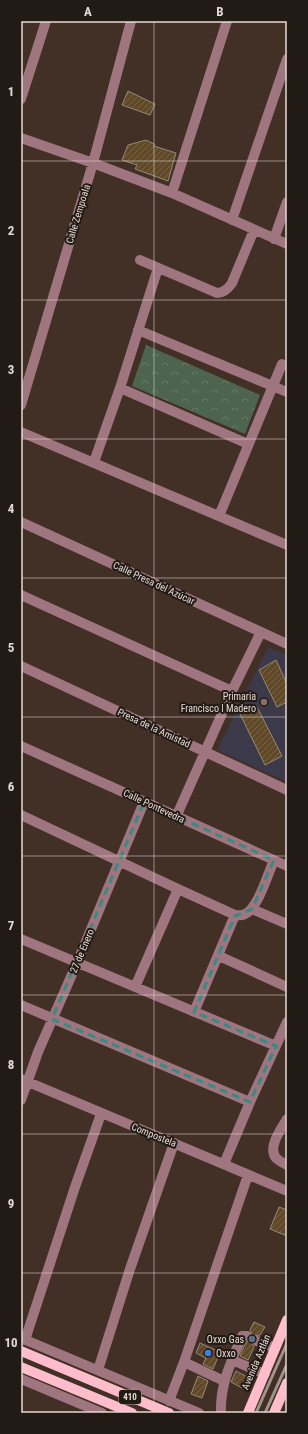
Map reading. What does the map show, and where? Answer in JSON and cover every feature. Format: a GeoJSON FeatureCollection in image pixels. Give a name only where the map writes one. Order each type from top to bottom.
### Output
{"type":"FeatureCollection","features":[{"type":"Feature","properties":{"kind":"main road","name":"Avenida Aztlán"},"geometry":{"type":"LineString","coordinates":[[248,1413],[287,1320]]}},
{"type":"Feature","properties":{"kind":"main road","name":"410"},"geometry":{"type":"LineString","coordinates":[[21,1351],[169,1413]]}},
{"type":"Feature","properties":{"kind":"main road","name":"410"},"geometry":{"type":"LineString","coordinates":[[21,1367],[132,1413]]}},
{"type":"Feature","properties":{"kind":"main road"},"geometry":{"type":"LineString","coordinates":[[274,1413],[287,1383]]}},
{"type":"Feature","properties":{"kind":"street"},"geometry":{"type":"LineString","coordinates":[[21,99],[46,21]]}},
{"type":"Feature","properties":{"kind":"street","name":"Calle Zempoala"},"geometry":{"type":"LineString","coordinates":[[21,405],[93,163],[131,21]]}},
{"type":"Feature","properties":{"kind":"street"},"geometry":{"type":"LineString","coordinates":[[172,193],[227,21]]}},
{"type":"Feature","properties":{"kind":"street"},"geometry":{"type":"LineString","coordinates":[[232,220],[287,59]]}},
{"type":"Feature","properties":{"kind":"street"},"geometry":{"type":"LineString","coordinates":[[21,138],[172,193],[287,244]]}},
{"type":"Feature","properties":{"kind":"street"},"geometry":{"type":"LineString","coordinates":[[274,239],[287,202]]}},
{"type":"Feature","properties":{"kind":"street"},"geometry":{"type":"LineString","coordinates":[[140,260],[217,293],[224,292],[232,284],[254,230]]}},
{"type":"Feature","properties":{"kind":"street"},"geometry":{"type":"LineString","coordinates":[[94,462],[120,388],[158,268]]}},
{"type":"Feature","properties":{"kind":"street"},"geometry":{"type":"LineString","coordinates":[[138,330],[287,392]]}},
{"type":"Feature","properties":{"kind":"street"},"geometry":{"type":"LineString","coordinates":[[219,516],[282,364]]}},
{"type":"Feature","properties":{"kind":"street"},"geometry":{"type":"LineString","coordinates":[[120,388],[248,444]]}},
{"type":"Feature","properties":{"kind":"street"},"geometry":{"type":"LineString","coordinates":[[21,432],[287,545]]}},
{"type":"Feature","properties":{"kind":"street","name":"Calle Presa del Azúcar"},"geometry":{"type":"LineString","coordinates":[[21,522],[287,644]]}},
{"type":"Feature","properties":{"kind":"street"},"geometry":{"type":"LineString","coordinates":[[21,595],[232,691]]}},
{"type":"Feature","properties":{"kind":"street"},"geometry":{"type":"LineString","coordinates":[[176,817],[232,691],[261,632]]}},
{"type":"Feature","properties":{"kind":"street","name":"Presa de la Amistad"},"geometry":{"type":"LineString","coordinates":[[21,666],[287,790]]}},
{"type":"Feature","properties":{"kind":"street","name":"Calle Pontevedra"},"geometry":{"type":"LineString","coordinates":[[21,746],[287,866]]}},
{"type":"Feature","properties":{"kind":"street","name":"27 de Enero"},"geometry":{"type":"LineString","coordinates":[[21,1100],[24,1081],[77,963],[144,802]]}},
{"type":"Feature","properties":{"kind":"street"},"geometry":{"type":"LineString","coordinates":[[21,815],[236,915],[243,915],[252,909],[274,860]]}},
{"type":"Feature","properties":{"kind":"street"},"geometry":{"type":"LineString","coordinates":[[135,987],[178,889]]}},
{"type":"Feature","properties":{"kind":"street"},"geometry":{"type":"LineString","coordinates":[[252,909],[287,924]]}},
{"type":"Feature","properties":{"kind":"street"},"geometry":{"type":"LineString","coordinates":[[194,1012],[236,915]]}},
{"type":"Feature","properties":{"kind":"street"},"geometry":{"type":"LineString","coordinates":[[21,939],[276,1046]]}},
{"type":"Feature","properties":{"kind":"street"},"geometry":{"type":"LineString","coordinates":[[219,956],[287,987]]}},
{"type":"Feature","properties":{"kind":"street"},"geometry":{"type":"LineString","coordinates":[[21,1005],[250,1102]]}},
{"type":"Feature","properties":{"kind":"street"},"geometry":{"type":"LineString","coordinates":[[224,1164],[250,1102],[287,1022]]}},
{"type":"Feature","properties":{"kind":"street","name":"Compostela"},"geometry":{"type":"LineString","coordinates":[[24,1081],[287,1191]]}},
{"type":"Feature","properties":{"kind":"street"},"geometry":{"type":"LineString","coordinates":[[101,1114],[23,1339],[199,1413]]}},
{"type":"Feature","properties":{"kind":"street"},"geometry":{"type":"LineString","coordinates":[[287,1119],[273,1145],[273,1151],[277,1159],[287,1165]]}},
{"type":"Feature","properties":{"kind":"street"},"geometry":{"type":"LineString","coordinates":[[98,1370],[130,1269],[174,1143]]}},
{"type":"Feature","properties":{"kind":"street"},"geometry":{"type":"LineString","coordinates":[[169,1400],[184,1362],[248,1175]]}},
{"type":"Feature","properties":{"kind":"street"},"geometry":{"type":"LineString","coordinates":[[221,1413],[221,1400],[224,1381],[242,1336],[246,1336]]}},
{"type":"Feature","properties":{"kind":"street"},"geometry":{"type":"LineString","coordinates":[[257,1341],[275,1348]]}},
{"type":"Feature","properties":{"kind":"street"},"geometry":{"type":"LineString","coordinates":[[232,1360],[264,1374]]}},
{"type":"Feature","properties":{"kind":"street"},"geometry":{"type":"LineString","coordinates":[[184,1362],[224,1381]]}},
{"type":"Feature","properties":{"kind":"street"},"geometry":{"type":"LineString","coordinates":[[21,1379],[86,1410],[102,1413]]}},
{"type":"Feature","properties":{"kind":"highlighted area"},"geometry":{"type":"Polygon","coordinates":[[[144,802],[274,860],[252,909],[235,916],[194,1012],[276,1046],[250,1102],[52,1019],[144,802]]]}},
{"type":"Feature","properties":{"kind":"shaded area","name":"Primaria Francisco I Madero"},"geometry":{"type":"Polygon","coordinates":[[[268,647],[287,655],[287,782],[217,750],[268,647]]]}},
{"type":"Feature","properties":{"kind":"green space"},"geometry":{"type":"Polygon","coordinates":[[[146,345],[260,395],[245,434],[132,386],[146,345]]]}},
{"type":"Feature","properties":{"kind":"building"},"geometry":{"type":"Polygon","coordinates":[[[128,91],[155,104],[150,115],[122,105],[128,91]]]}},
{"type":"Feature","properties":{"kind":"building"},"geometry":{"type":"Polygon","coordinates":[[[146,140],[154,144],[154,146],[176,153],[168,181],[135,169],[137,165],[122,160],[128,145],[146,140]]]}},
{"type":"Feature","properties":{"kind":"building"},"geometry":{"type":"Polygon","coordinates":[[[276,660],[287,684],[287,702],[277,707],[259,670],[276,660]]]}},
{"type":"Feature","properties":{"kind":"building"},"geometry":{"type":"Polygon","coordinates":[[[256,705],[282,756],[265,765],[240,714],[256,705]]]}},
{"type":"Feature","properties":{"kind":"building"},"geometry":{"type":"Polygon","coordinates":[[[279,1207],[287,1210],[287,1236],[270,1229],[279,1207]]]}},
{"type":"Feature","properties":{"kind":"building"},"geometry":{"type":"Polygon","coordinates":[[[254,1322],[265,1327],[260,1335],[253,1336],[250,1330],[254,1322]]]}},
{"type":"Feature","properties":{"kind":"building"},"geometry":{"type":"Polygon","coordinates":[[[251,1341],[254,1347],[248,1360],[240,1356],[246,1342],[251,1341]]]}},
{"type":"Feature","properties":{"kind":"building","name":"Oxxo"},"geometry":{"type":"Polygon","coordinates":[[[200,1343],[220,1352],[213,1369],[203,1364],[206,1358],[196,1353],[200,1343]]]}},
{"type":"Feature","properties":{"kind":"building","name":"Oxxo Gas"},"geometry":{"type":"Polygon","coordinates":[[[236,1371],[247,1377],[242,1388],[231,1382],[236,1371]]]}},
{"type":"Feature","properties":{"kind":"building"},"geometry":{"type":"Polygon","coordinates":[[[198,1376],[208,1381],[202,1398],[191,1394],[198,1376]]]}},
{"type":"Feature","properties":{"kind":"railway"},"geometry":{"type":"LineString","coordinates":[[256,1413],[287,1343]]}},
{"type":"Feature","properties":{"kind":"railway"},"geometry":{"type":"LineString","coordinates":[[265,1413],[287,1364]]}},
{"type":"Feature","properties":{"kind":"place","name":"Primaria Francisco I Madero"},"geometry":{"type":"Point","coordinates":[264,702]}},
{"type":"Feature","properties":{"kind":"place","name":"Oxxo Gas"},"geometry":{"type":"Point","coordinates":[252,1339]}},
{"type":"Feature","properties":{"kind":"place","name":"Oxxo"},"geometry":{"type":"Point","coordinates":[208,1353]}}]}
